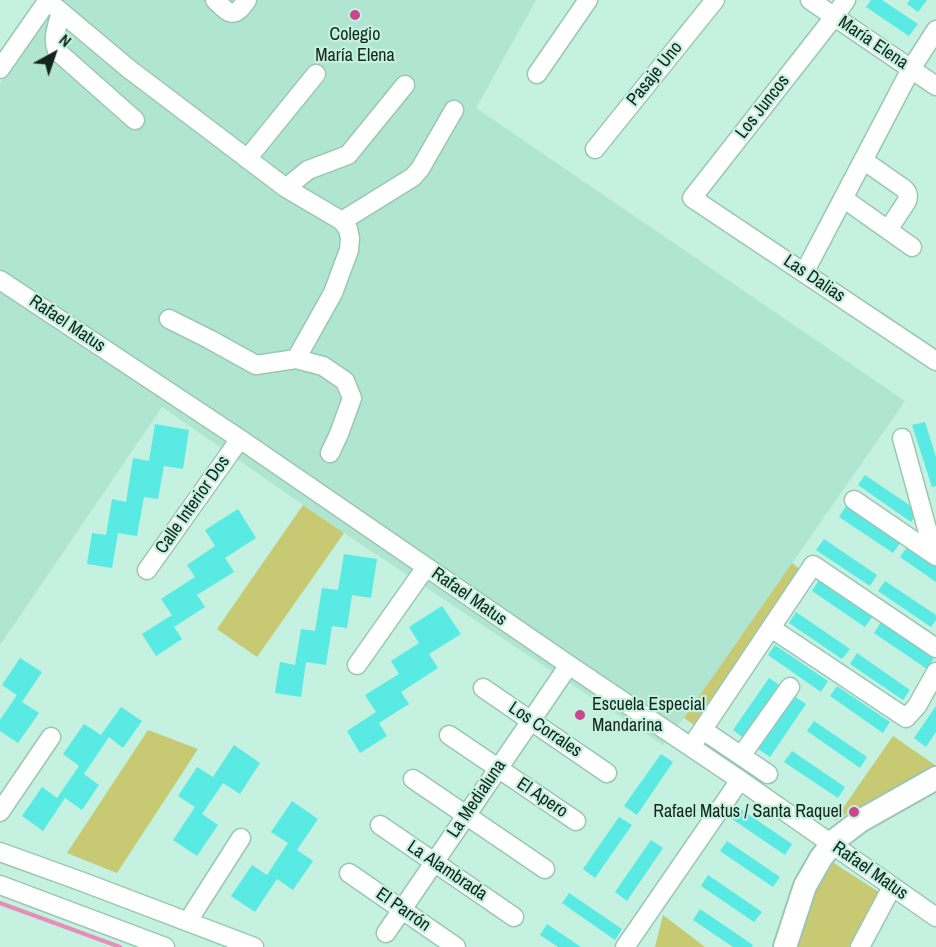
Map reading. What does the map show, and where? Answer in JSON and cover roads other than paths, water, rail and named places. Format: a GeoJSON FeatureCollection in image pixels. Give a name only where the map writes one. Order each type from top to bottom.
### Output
{"type":"FeatureCollection","features":[{"type":"Feature","properties":{"kind":"main road"},"geometry":{"type":"LineString","coordinates":[[785,947],[805,886],[831,844],[851,827],[936,777]]}},
{"type":"Feature","properties":{"kind":"street"},"geometry":{"type":"LineString","coordinates":[[215,0],[228,12],[233,13],[238,12],[247,0]]}},
{"type":"Feature","properties":{"kind":"street"},"geometry":{"type":"LineString","coordinates":[[537,74],[588,0]]}},
{"type":"Feature","properties":{"kind":"street","name":"Pasaje Uno"},"geometry":{"type":"LineString","coordinates":[[595,148],[715,0]]}},
{"type":"Feature","properties":{"kind":"street","name":"María Elena"},"geometry":{"type":"LineString","coordinates":[[810,0],[936,86]]}},
{"type":"Feature","properties":{"kind":"street","name":"Los Juncos"},"geometry":{"type":"LineString","coordinates":[[692,198],[846,0]]}},
{"type":"Feature","properties":{"kind":"street"},"geometry":{"type":"LineString","coordinates":[[0,69],[52,4]]}},
{"type":"Feature","properties":{"kind":"street"},"geometry":{"type":"LineString","coordinates":[[52,4],[54,44],[57,51],[135,120]]}},
{"type":"Feature","properties":{"kind":"street"},"geometry":{"type":"LineString","coordinates":[[52,4],[129,69],[247,159],[286,188],[342,221],[350,238],[349,250],[333,293],[296,359]]}},
{"type":"Feature","properties":{"kind":"street"},"geometry":{"type":"LineString","coordinates":[[804,273],[911,69],[936,30]]}},
{"type":"Feature","properties":{"kind":"street"},"geometry":{"type":"LineString","coordinates":[[247,159],[316,74]]}},
{"type":"Feature","properties":{"kind":"street"},"geometry":{"type":"LineString","coordinates":[[286,188],[308,170],[348,155],[405,85]]}},
{"type":"Feature","properties":{"kind":"street"},"geometry":{"type":"LineString","coordinates":[[342,221],[413,177],[454,110]]}},
{"type":"Feature","properties":{"kind":"street"},"geometry":{"type":"LineString","coordinates":[[863,160],[908,193],[907,201],[888,230]]}},
{"type":"Feature","properties":{"kind":"street","name":"Las Dalias"},"geometry":{"type":"LineString","coordinates":[[692,198],[936,361]]}},
{"type":"Feature","properties":{"kind":"street"},"geometry":{"type":"LineString","coordinates":[[843,198],[912,247]]}},
{"type":"Feature","properties":{"kind":"street","name":"Rafael Matus"},"geometry":{"type":"LineString","coordinates":[[0,280],[240,439],[740,780],[936,917]]}},
{"type":"Feature","properties":{"kind":"street"},"geometry":{"type":"LineString","coordinates":[[169,320],[256,365],[296,359],[322,366],[345,381],[352,398],[330,453]]}},
{"type":"Feature","properties":{"kind":"street"},"geometry":{"type":"LineString","coordinates":[[902,438],[935,555]]}},
{"type":"Feature","properties":{"kind":"street","name":"Calle Interior Dos"},"geometry":{"type":"LineString","coordinates":[[147,570],[240,439]]}},
{"type":"Feature","properties":{"kind":"street"},"geometry":{"type":"LineString","coordinates":[[854,500],[935,555]]}},
{"type":"Feature","properties":{"kind":"street"},"geometry":{"type":"LineString","coordinates":[[691,747],[813,565],[936,648]]}},
{"type":"Feature","properties":{"kind":"street"},"geometry":{"type":"LineString","coordinates":[[357,665],[426,567]]}},
{"type":"Feature","properties":{"kind":"street"},"geometry":{"type":"LineString","coordinates":[[771,628],[906,718],[917,706],[936,672]]}},
{"type":"Feature","properties":{"kind":"street","name":"La Medialuna"},"geometry":{"type":"LineString","coordinates":[[386,933],[569,665]]}},
{"type":"Feature","properties":{"kind":"street"},"geometry":{"type":"LineString","coordinates":[[741,756],[790,687]]}},
{"type":"Feature","properties":{"kind":"street","name":"Los Corrales"},"geometry":{"type":"LineString","coordinates":[[483,688],[607,773]]}},
{"type":"Feature","properties":{"kind":"street"},"geometry":{"type":"LineString","coordinates":[[703,730],[768,774]]}},
{"type":"Feature","properties":{"kind":"street","name":"El Apero"},"geometry":{"type":"LineString","coordinates":[[449,735],[576,821]]}},
{"type":"Feature","properties":{"kind":"street"},"geometry":{"type":"LineString","coordinates":[[0,812],[46,744]]}},
{"type":"Feature","properties":{"kind":"street"},"geometry":{"type":"LineString","coordinates":[[413,779],[545,869]]}},
{"type":"Feature","properties":{"kind":"street"},"geometry":{"type":"LineString","coordinates":[[625,947],[740,780]]}},
{"type":"Feature","properties":{"kind":"street","name":"La Alambrada"},"geometry":{"type":"LineString","coordinates":[[380,825],[514,917]]}},
{"type":"Feature","properties":{"kind":"street"},"geometry":{"type":"LineString","coordinates":[[188,921],[241,838]]}},
{"type":"Feature","properties":{"kind":"street"},"geometry":{"type":"LineString","coordinates":[[0,852],[254,947]]}},
{"type":"Feature","properties":{"kind":"street","name":"El Parrón"},"geometry":{"type":"LineString","coordinates":[[349,873],[456,947]]}},
{"type":"Feature","properties":{"kind":"street"},"geometry":{"type":"LineString","coordinates":[[0,885],[165,947]]}},
{"type":"Feature","properties":{"kind":"street"},"geometry":{"type":"LineString","coordinates":[[860,947],[892,887]]}},
{"type":"Feature","properties":{"kind":"waterway"},"geometry":{"type":"LineString","coordinates":[[0,903],[120,947]]}},
{"type":"Feature","properties":{"kind":"place","name":"Colegio María Elena"},"geometry":{"type":"Point","coordinates":[355,15]}},
{"type":"Feature","properties":{"kind":"place","name":"Escuela Especial Mandarina"},"geometry":{"type":"Point","coordinates":[580,715]}},
{"type":"Feature","properties":{"kind":"place","name":"Rafael Matus / Santa Raquel"},"geometry":{"type":"Point","coordinates":[854,812]}}]}
